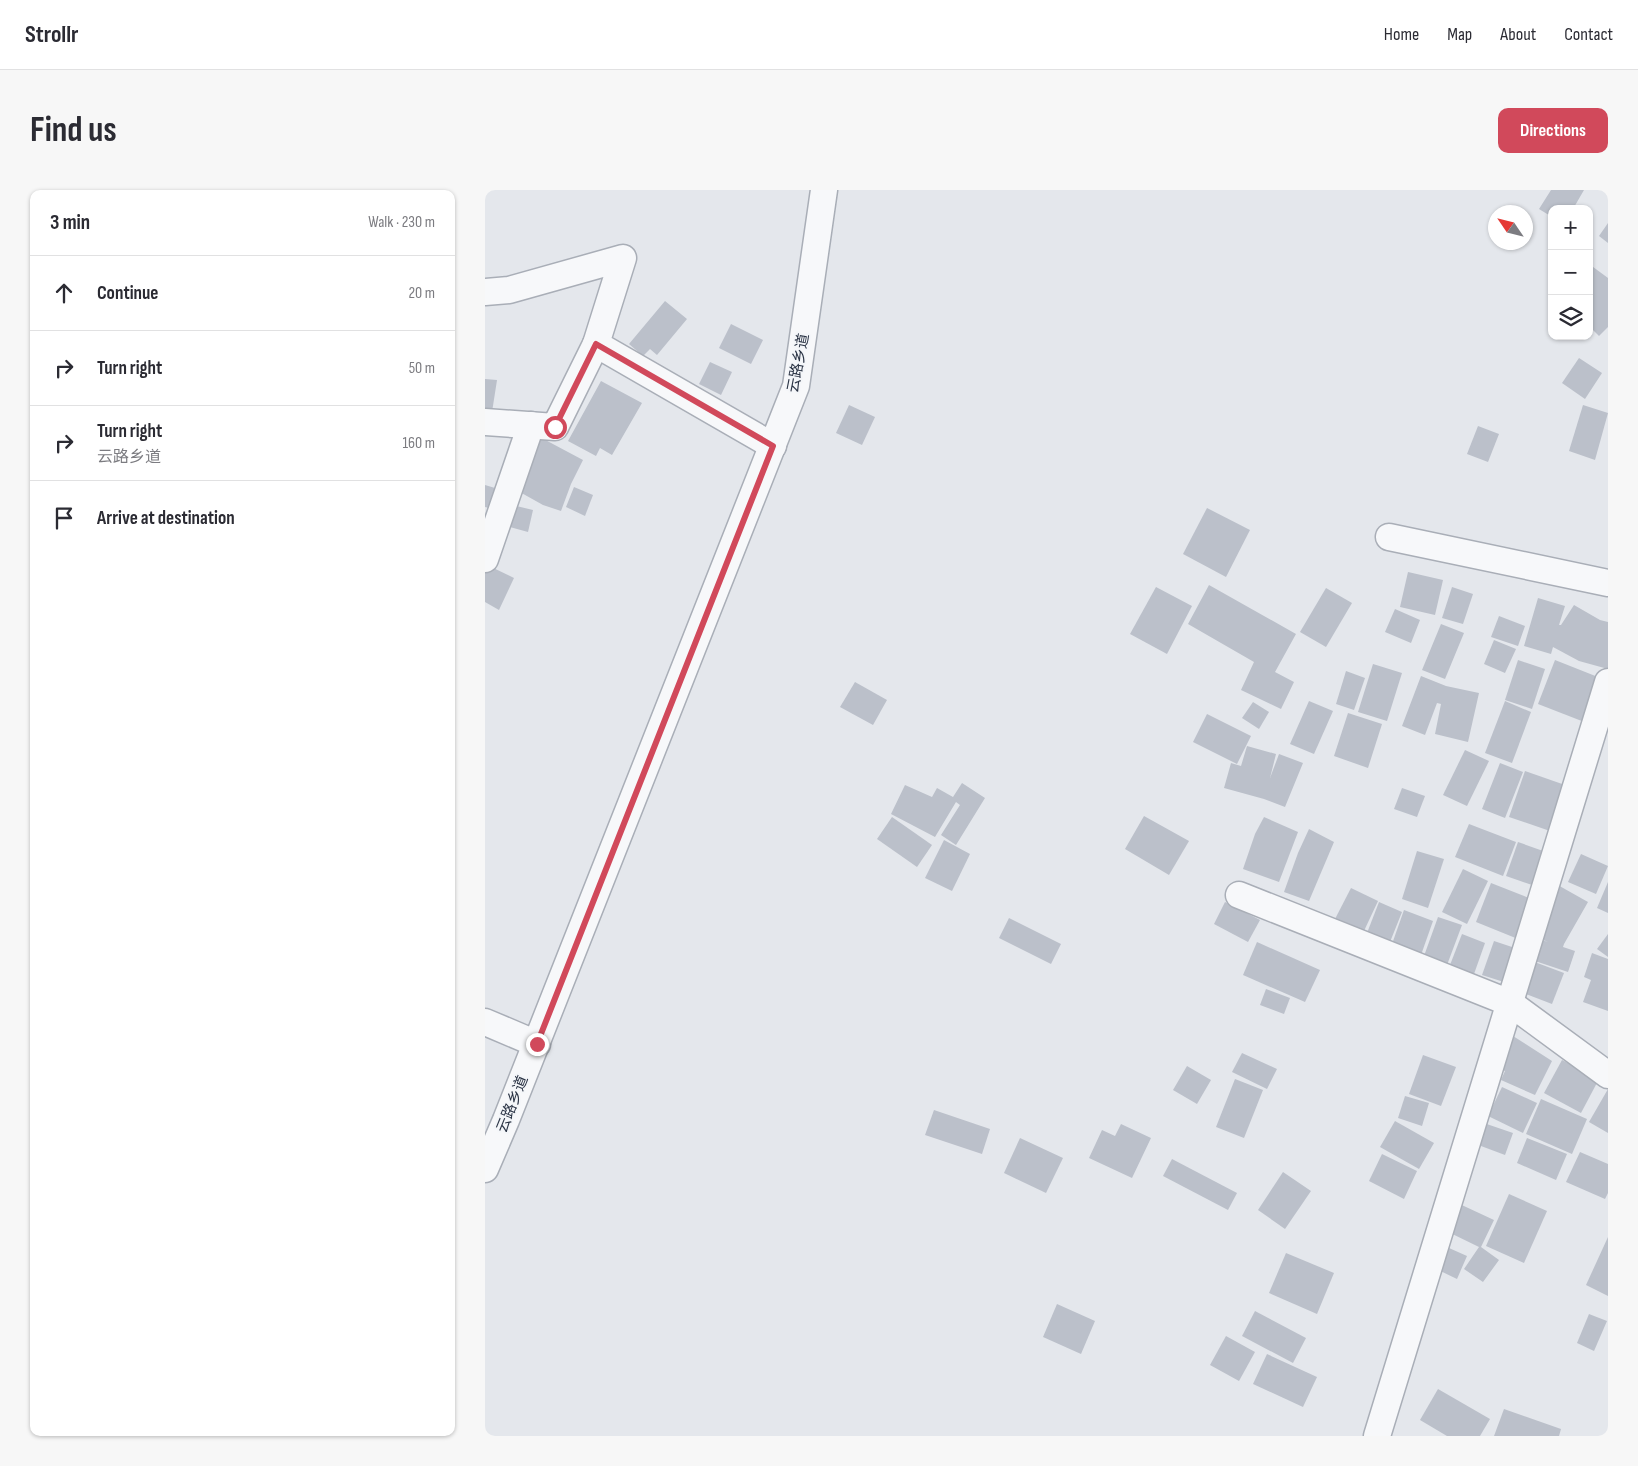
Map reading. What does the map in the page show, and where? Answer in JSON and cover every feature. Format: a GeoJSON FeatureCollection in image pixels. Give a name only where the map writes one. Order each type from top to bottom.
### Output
{"type":"FeatureCollection","features":[{"type":"Feature","properties":{"kind":"street","name":"云路乡道"},"geometry":{"type":"LineString","coordinates":[[485,1169],[537,1044],[796,386],[824,190]]}},
{"type":"Feature","properties":{"kind":"street"},"geometry":{"type":"LineString","coordinates":[[485,292],[509,290],[623,258],[596,344],[555,427],[485,422]]}},
{"type":"Feature","properties":{"kind":"street"},"geometry":{"type":"LineString","coordinates":[[596,344],[773,446]]}},
{"type":"Feature","properties":{"kind":"street"},"geometry":{"type":"LineString","coordinates":[[485,559],[531,425]]}},
{"type":"Feature","properties":{"kind":"street"},"geometry":{"type":"LineString","coordinates":[[1389,537],[1608,583]]}},
{"type":"Feature","properties":{"kind":"street"},"geometry":{"type":"LineString","coordinates":[[1377,1436],[1608,682]]}},
{"type":"Feature","properties":{"kind":"street"},"geometry":{"type":"LineString","coordinates":[[1239,895],[1510,1003],[1608,1075]]}},
{"type":"Feature","properties":{"kind":"street"},"geometry":{"type":"LineString","coordinates":[[485,1022],[537,1044]]}},
{"type":"Feature","properties":{"kind":"building"},"geometry":{"type":"Polygon","coordinates":[[[1551,190],[1584,190],[1575,205],[1548,205],[1548,215],[1539,209],[1551,190]]]}},
{"type":"Feature","properties":{"kind":"building"},"geometry":{"type":"Polygon","coordinates":[[[1608,223],[1608,243],[1599,236],[1608,223]]]}},
{"type":"Feature","properties":{"kind":"building"},"geometry":{"type":"Polygon","coordinates":[[[1593,267],[1608,278],[1608,327],[1599,336],[1593,330],[1593,267]]]}},
{"type":"Feature","properties":{"kind":"building"},"geometry":{"type":"Polygon","coordinates":[[[665,301],[687,319],[657,355],[650,349],[643,356],[629,344],[665,301]]]}},
{"type":"Feature","properties":{"kind":"building"},"geometry":{"type":"Polygon","coordinates":[[[731,324],[763,340],[751,364],[719,348],[731,324]]]}},
{"type":"Feature","properties":{"kind":"building"},"geometry":{"type":"Polygon","coordinates":[[[1579,358],[1602,373],[1585,399],[1562,383],[1579,358]]]}},
{"type":"Feature","properties":{"kind":"building"},"geometry":{"type":"Polygon","coordinates":[[[710,362],[732,372],[721,395],[699,384],[710,362]]]}},
{"type":"Feature","properties":{"kind":"building"},"geometry":{"type":"Polygon","coordinates":[[[485,379],[497,380],[492,412],[485,411],[485,379]]]}},
{"type":"Feature","properties":{"kind":"building"},"geometry":{"type":"Polygon","coordinates":[[[601,381],[642,403],[612,455],[600,448],[596,456],[568,441],[601,381]]]}},
{"type":"Feature","properties":{"kind":"building"},"geometry":{"type":"Polygon","coordinates":[[[849,405],[875,417],[862,445],[836,433],[849,405]]]}},
{"type":"Feature","properties":{"kind":"building"},"geometry":{"type":"Polygon","coordinates":[[[1583,405],[1608,413],[1595,460],[1569,451],[1583,405]]]}},
{"type":"Feature","properties":{"kind":"building"},"geometry":{"type":"Polygon","coordinates":[[[1478,426],[1499,434],[1488,462],[1467,454],[1478,426]]]}},
{"type":"Feature","properties":{"kind":"building"},"geometry":{"type":"Polygon","coordinates":[[[536,435],[583,460],[571,484],[561,511],[543,505],[509,486],[536,435]]]}},
{"type":"Feature","properties":{"kind":"building"},"geometry":{"type":"Polygon","coordinates":[[[485,485],[495,488],[489,508],[485,507],[485,485]]]}},
{"type":"Feature","properties":{"kind":"building"},"geometry":{"type":"Polygon","coordinates":[[[574,487],[593,495],[585,516],[566,507],[574,487]]]}},
{"type":"Feature","properties":{"kind":"building"},"geometry":{"type":"Polygon","coordinates":[[[508,504],[533,510],[528,532],[503,525],[508,504]]]}},
{"type":"Feature","properties":{"kind":"building"},"geometry":{"type":"Polygon","coordinates":[[[1207,508],[1250,530],[1226,577],[1183,554],[1207,508]]]}},
{"type":"Feature","properties":{"kind":"building"},"geometry":{"type":"Polygon","coordinates":[[[485,564],[514,578],[499,610],[485,602],[485,564]]]}},
{"type":"Feature","properties":{"kind":"building"},"geometry":{"type":"Polygon","coordinates":[[[1408,572],[1443,580],[1435,615],[1400,607],[1408,572]]]}},
{"type":"Feature","properties":{"kind":"building"},"geometry":{"type":"Polygon","coordinates":[[[1209,585],[1296,634],[1275,672],[1294,682],[1281,709],[1241,690],[1254,662],[1188,624],[1209,585]]]}},
{"type":"Feature","properties":{"kind":"building"},"geometry":{"type":"Polygon","coordinates":[[[1156,587],[1192,606],[1167,654],[1130,634],[1156,587]]]}},
{"type":"Feature","properties":{"kind":"building"},"geometry":{"type":"Polygon","coordinates":[[[1452,587],[1473,594],[1463,624],[1442,618],[1452,587]]]}},
{"type":"Feature","properties":{"kind":"building"},"geometry":{"type":"Polygon","coordinates":[[[1326,588],[1352,603],[1326,647],[1300,632],[1326,588]]]}},
{"type":"Feature","properties":{"kind":"building"},"geometry":{"type":"Polygon","coordinates":[[[1538,598],[1565,606],[1559,625],[1561,625],[1574,605],[1600,620],[1608,622],[1608,669],[1579,661],[1553,647],[1551,654],[1524,646],[1538,598]]]}},
{"type":"Feature","properties":{"kind":"building"},"geometry":{"type":"Polygon","coordinates":[[[1395,609],[1420,620],[1411,643],[1385,632],[1395,609]]]}},
{"type":"Feature","properties":{"kind":"building"},"geometry":{"type":"Polygon","coordinates":[[[1499,616],[1525,626],[1518,646],[1491,637],[1499,616]]]}},
{"type":"Feature","properties":{"kind":"building"},"geometry":{"type":"Polygon","coordinates":[[[1441,624],[1464,633],[1445,679],[1422,670],[1441,624]]]}},
{"type":"Feature","properties":{"kind":"building"},"geometry":{"type":"Polygon","coordinates":[[[1494,640],[1516,649],[1505,673],[1484,664],[1494,640]]]}},
{"type":"Feature","properties":{"kind":"building"},"geometry":{"type":"Polygon","coordinates":[[[1518,660],[1545,669],[1532,709],[1505,700],[1518,660]]]}},
{"type":"Feature","properties":{"kind":"building"},"geometry":{"type":"Polygon","coordinates":[[[1555,660],[1608,681],[1592,725],[1538,704],[1555,660]]]}},
{"type":"Feature","properties":{"kind":"building"},"geometry":{"type":"Polygon","coordinates":[[[1373,664],[1402,673],[1387,721],[1358,712],[1373,664]]]}},
{"type":"Feature","properties":{"kind":"building"},"geometry":{"type":"Polygon","coordinates":[[[1346,671],[1365,678],[1354,710],[1336,704],[1346,671]]]}},
{"type":"Feature","properties":{"kind":"building"},"geometry":{"type":"Polygon","coordinates":[[[1421,676],[1446,686],[1479,693],[1468,742],[1435,734],[1441,704],[1437,703],[1425,735],[1402,726],[1421,676]]]}},
{"type":"Feature","properties":{"kind":"building"},"geometry":{"type":"Polygon","coordinates":[[[855,682],[887,700],[873,725],[840,707],[855,682]]]}},
{"type":"Feature","properties":{"kind":"building"},"geometry":{"type":"Polygon","coordinates":[[[1309,701],[1333,711],[1314,754],[1290,744],[1309,701]]]}},
{"type":"Feature","properties":{"kind":"building"},"geometry":{"type":"Polygon","coordinates":[[[1505,701],[1531,712],[1512,763],[1485,753],[1505,701]]]}},
{"type":"Feature","properties":{"kind":"building"},"geometry":{"type":"Polygon","coordinates":[[[1253,702],[1269,712],[1259,729],[1242,718],[1253,702]]]}},
{"type":"Feature","properties":{"kind":"building"},"geometry":{"type":"Polygon","coordinates":[[[1348,713],[1382,724],[1368,768],[1334,756],[1348,713]]]}},
{"type":"Feature","properties":{"kind":"building"},"geometry":{"type":"Polygon","coordinates":[[[1207,714],[1251,736],[1237,764],[1193,742],[1207,714]]]}},
{"type":"Feature","properties":{"kind":"building"},"geometry":{"type":"Polygon","coordinates":[[[1247,746],[1276,754],[1270,778],[1279,754],[1303,763],[1285,807],[1224,788],[1231,763],[1241,766],[1247,746]]]}},
{"type":"Feature","properties":{"kind":"building"},"geometry":{"type":"Polygon","coordinates":[[[1465,750],[1489,761],[1467,806],[1443,795],[1465,750]]]}},
{"type":"Feature","properties":{"kind":"building"},"geometry":{"type":"Polygon","coordinates":[[[1500,763],[1523,772],[1505,818],[1482,809],[1500,763]]]}},
{"type":"Feature","properties":{"kind":"building"},"geometry":{"type":"Polygon","coordinates":[[[1525,771],[1565,785],[1550,831],[1509,817],[1525,771]]]}},
{"type":"Feature","properties":{"kind":"building"},"geometry":{"type":"Polygon","coordinates":[[[962,783],[985,798],[956,845],[941,835],[960,805],[956,802],[935,837],[891,814],[905,785],[932,797],[937,788],[953,797],[962,783]]]}},
{"type":"Feature","properties":{"kind":"building"},"geometry":{"type":"Polygon","coordinates":[[[1402,788],[1425,796],[1417,817],[1394,809],[1402,788]]]}},
{"type":"Feature","properties":{"kind":"building"},"geometry":{"type":"Polygon","coordinates":[[[1144,816],[1189,841],[1169,875],[1125,849],[1144,816]]]}},
{"type":"Feature","properties":{"kind":"building"},"geometry":{"type":"Polygon","coordinates":[[[892,817],[932,845],[917,867],[877,839],[892,817]]]}},
{"type":"Feature","properties":{"kind":"building"},"geometry":{"type":"Polygon","coordinates":[[[1264,817],[1298,832],[1279,882],[1243,869],[1255,834],[1264,817]]]}},
{"type":"Feature","properties":{"kind":"building"},"geometry":{"type":"Polygon","coordinates":[[[1469,824],[1516,842],[1503,876],[1455,857],[1469,824]]]}},
{"type":"Feature","properties":{"kind":"building"},"geometry":{"type":"Polygon","coordinates":[[[1309,829],[1334,842],[1309,901],[1284,892],[1309,829]]]}},
{"type":"Feature","properties":{"kind":"building"},"geometry":{"type":"Polygon","coordinates":[[[944,840],[970,854],[952,891],[925,878],[944,840]]]}},
{"type":"Feature","properties":{"kind":"building"},"geometry":{"type":"Polygon","coordinates":[[[1518,842],[1546,852],[1535,886],[1506,876],[1518,842]]]}},
{"type":"Feature","properties":{"kind":"building"},"geometry":{"type":"Polygon","coordinates":[[[1417,851],[1444,859],[1428,908],[1402,899],[1417,851]]]}},
{"type":"Feature","properties":{"kind":"building"},"geometry":{"type":"Polygon","coordinates":[[[1581,854],[1608,866],[1596,894],[1568,882],[1581,854]]]}},
{"type":"Feature","properties":{"kind":"building"},"geometry":{"type":"Polygon","coordinates":[[[1463,869],[1488,881],[1467,924],[1442,912],[1463,869]]]}},
{"type":"Feature","properties":{"kind":"building"},"geometry":{"type":"Polygon","coordinates":[[[1608,882],[1608,913],[1597,908],[1608,882]]]}},
{"type":"Feature","properties":{"kind":"building"},"geometry":{"type":"Polygon","coordinates":[[[1491,883],[1534,900],[1518,939],[1476,922],[1491,883]]]}},
{"type":"Feature","properties":{"kind":"building"},"geometry":{"type":"Polygon","coordinates":[[[1556,884],[1588,902],[1563,947],[1575,951],[1568,972],[1529,959],[1536,938],[1548,942],[1532,935],[1556,884]]]}},
{"type":"Feature","properties":{"kind":"building"},"geometry":{"type":"Polygon","coordinates":[[[1351,888],[1378,901],[1363,933],[1335,919],[1351,888]]]}},
{"type":"Feature","properties":{"kind":"building"},"geometry":{"type":"Polygon","coordinates":[[[1225,902],[1260,920],[1248,942],[1214,924],[1225,902]]]}},
{"type":"Feature","properties":{"kind":"building"},"geometry":{"type":"Polygon","coordinates":[[[1379,902],[1402,912],[1390,942],[1367,933],[1379,902]]]}},
{"type":"Feature","properties":{"kind":"building"},"geometry":{"type":"Polygon","coordinates":[[[1404,910],[1433,921],[1421,955],[1392,944],[1404,910]]]}},
{"type":"Feature","properties":{"kind":"building"},"geometry":{"type":"Polygon","coordinates":[[[1438,917],[1462,925],[1447,965],[1424,956],[1438,917]]]}},
{"type":"Feature","properties":{"kind":"building"},"geometry":{"type":"Polygon","coordinates":[[[1009,918],[1061,944],[1051,964],[999,938],[1009,918]]]}},
{"type":"Feature","properties":{"kind":"building"},"geometry":{"type":"Polygon","coordinates":[[[1462,934],[1485,943],[1474,974],[1450,965],[1462,934]]]}},
{"type":"Feature","properties":{"kind":"building"},"geometry":{"type":"Polygon","coordinates":[[[1608,934],[1608,957],[1597,949],[1608,934]]]}},
{"type":"Feature","properties":{"kind":"building"},"geometry":{"type":"Polygon","coordinates":[[[1494,941],[1521,950],[1510,984],[1482,975],[1494,941]]]}},
{"type":"Feature","properties":{"kind":"building"},"geometry":{"type":"Polygon","coordinates":[[[1257,942],[1320,970],[1305,1002],[1243,975],[1257,942]]]}},
{"type":"Feature","properties":{"kind":"building"},"geometry":{"type":"Polygon","coordinates":[[[1592,953],[1608,959],[1608,1011],[1583,1002],[1591,980],[1584,977],[1592,953]]]}},
{"type":"Feature","properties":{"kind":"building"},"geometry":{"type":"Polygon","coordinates":[[[1532,961],[1564,973],[1552,1004],[1521,992],[1532,961]]]}},
{"type":"Feature","properties":{"kind":"building"},"geometry":{"type":"Polygon","coordinates":[[[1266,989],[1290,998],[1284,1014],[1260,1005],[1266,989]]]}},
{"type":"Feature","properties":{"kind":"building"},"geometry":{"type":"Polygon","coordinates":[[[1513,1036],[1552,1061],[1535,1095],[1501,1080],[1505,1071],[1495,1067],[1513,1036]]]}},
{"type":"Feature","properties":{"kind":"building"},"geometry":{"type":"Polygon","coordinates":[[[1242,1053],[1277,1069],[1267,1089],[1232,1072],[1242,1053]]]}},
{"type":"Feature","properties":{"kind":"building"},"geometry":{"type":"Polygon","coordinates":[[[1423,1055],[1456,1067],[1441,1106],[1409,1094],[1423,1055]]]}},
{"type":"Feature","properties":{"kind":"building"},"geometry":{"type":"Polygon","coordinates":[[[1562,1060],[1599,1079],[1581,1113],[1544,1093],[1562,1060]]]}},
{"type":"Feature","properties":{"kind":"building"},"geometry":{"type":"Polygon","coordinates":[[[1187,1066],[1211,1080],[1197,1104],[1173,1090],[1187,1066]]]}},
{"type":"Feature","properties":{"kind":"building"},"geometry":{"type":"Polygon","coordinates":[[[1235,1079],[1263,1090],[1244,1138],[1216,1127],[1235,1079]]]}},
{"type":"Feature","properties":{"kind":"building"},"geometry":{"type":"Polygon","coordinates":[[[1502,1087],[1537,1103],[1523,1133],[1488,1116],[1502,1087]]]}},
{"type":"Feature","properties":{"kind":"building"},"geometry":{"type":"Polygon","coordinates":[[[1608,1089],[1608,1133],[1589,1122],[1608,1089]]]}},
{"type":"Feature","properties":{"kind":"building"},"geometry":{"type":"Polygon","coordinates":[[[1405,1096],[1429,1103],[1422,1126],[1398,1118],[1405,1096]]]}},
{"type":"Feature","properties":{"kind":"building"},"geometry":{"type":"Polygon","coordinates":[[[1541,1099],[1587,1119],[1572,1154],[1526,1134],[1541,1099]]]}},
{"type":"Feature","properties":{"kind":"building"},"geometry":{"type":"Polygon","coordinates":[[[934,1110],[990,1129],[982,1154],[925,1135],[934,1110]]]}},
{"type":"Feature","properties":{"kind":"building"},"geometry":{"type":"Polygon","coordinates":[[[1472,1119],[1513,1133],[1505,1155],[1465,1140],[1472,1119]]]}},
{"type":"Feature","properties":{"kind":"building"},"geometry":{"type":"Polygon","coordinates":[[[1395,1121],[1434,1143],[1419,1169],[1380,1147],[1395,1121]]]}},
{"type":"Feature","properties":{"kind":"building"},"geometry":{"type":"Polygon","coordinates":[[[1121,1124],[1151,1138],[1132,1178],[1089,1158],[1102,1130],[1115,1136],[1121,1124]]]}},
{"type":"Feature","properties":{"kind":"building"},"geometry":{"type":"Polygon","coordinates":[[[1020,1138],[1063,1158],[1046,1193],[1004,1173],[1020,1138]]]}},
{"type":"Feature","properties":{"kind":"building"},"geometry":{"type":"Polygon","coordinates":[[[1527,1138],[1567,1154],[1556,1180],[1517,1163],[1527,1138]]]}},
{"type":"Feature","properties":{"kind":"building"},"geometry":{"type":"Polygon","coordinates":[[[1580,1152],[1608,1164],[1608,1193],[1605,1199],[1566,1182],[1580,1152]]]}},
{"type":"Feature","properties":{"kind":"building"},"geometry":{"type":"Polygon","coordinates":[[[1382,1154],[1417,1171],[1404,1199],[1369,1181],[1382,1154]]]}},
{"type":"Feature","properties":{"kind":"building"},"geometry":{"type":"Polygon","coordinates":[[[1172,1159],[1237,1193],[1228,1210],[1163,1176],[1172,1159]]]}},
{"type":"Feature","properties":{"kind":"building"},"geometry":{"type":"Polygon","coordinates":[[[1283,1172],[1311,1191],[1285,1229],[1258,1210],[1283,1172]]]}},
{"type":"Feature","properties":{"kind":"building"},"geometry":{"type":"Polygon","coordinates":[[[1509,1194],[1547,1211],[1524,1263],[1486,1246],[1509,1194]]]}},
{"type":"Feature","properties":{"kind":"building"},"geometry":{"type":"Polygon","coordinates":[[[1451,1200],[1494,1220],[1481,1247],[1499,1260],[1483,1282],[1464,1269],[1479,1247],[1438,1227],[1451,1200]]]}},
{"type":"Feature","properties":{"kind":"building"},"geometry":{"type":"Polygon","coordinates":[[[1608,1237],[1608,1296],[1586,1285],[1608,1237]]]}},
{"type":"Feature","properties":{"kind":"building"},"geometry":{"type":"Polygon","coordinates":[[[1440,1244],[1467,1256],[1457,1279],[1430,1266],[1440,1244]]]}},
{"type":"Feature","properties":{"kind":"building"},"geometry":{"type":"Polygon","coordinates":[[[1286,1253],[1334,1273],[1317,1314],[1269,1293],[1286,1253]]]}},
{"type":"Feature","properties":{"kind":"building"},"geometry":{"type":"Polygon","coordinates":[[[1057,1304],[1095,1321],[1081,1354],[1043,1337],[1057,1304]]]}},
{"type":"Feature","properties":{"kind":"building"},"geometry":{"type":"Polygon","coordinates":[[[1255,1311],[1306,1338],[1293,1363],[1242,1336],[1255,1311]]]}},
{"type":"Feature","properties":{"kind":"building"},"geometry":{"type":"Polygon","coordinates":[[[1589,1314],[1607,1321],[1594,1351],[1577,1343],[1589,1314]]]}},
{"type":"Feature","properties":{"kind":"building"},"geometry":{"type":"Polygon","coordinates":[[[1226,1336],[1255,1352],[1239,1381],[1210,1365],[1226,1336]]]}},
{"type":"Feature","properties":{"kind":"building"},"geometry":{"type":"Polygon","coordinates":[[[1267,1354],[1317,1377],[1303,1407],[1253,1384],[1267,1354]]]}},
{"type":"Feature","properties":{"kind":"building"},"geometry":{"type":"Polygon","coordinates":[[[1438,1389],[1490,1419],[1480,1436],[1447,1436],[1420,1420],[1438,1389]]]}},
{"type":"Feature","properties":{"kind":"building"},"geometry":{"type":"Polygon","coordinates":[[[1504,1409],[1561,1429],[1559,1436],[1494,1436],[1504,1409]]]}},
{"type":"Feature","properties":{"kind":"route"},"geometry":{"type":"LineString","coordinates":[[537,1044],[773,446],[596,344],[555,427]]}}]}
